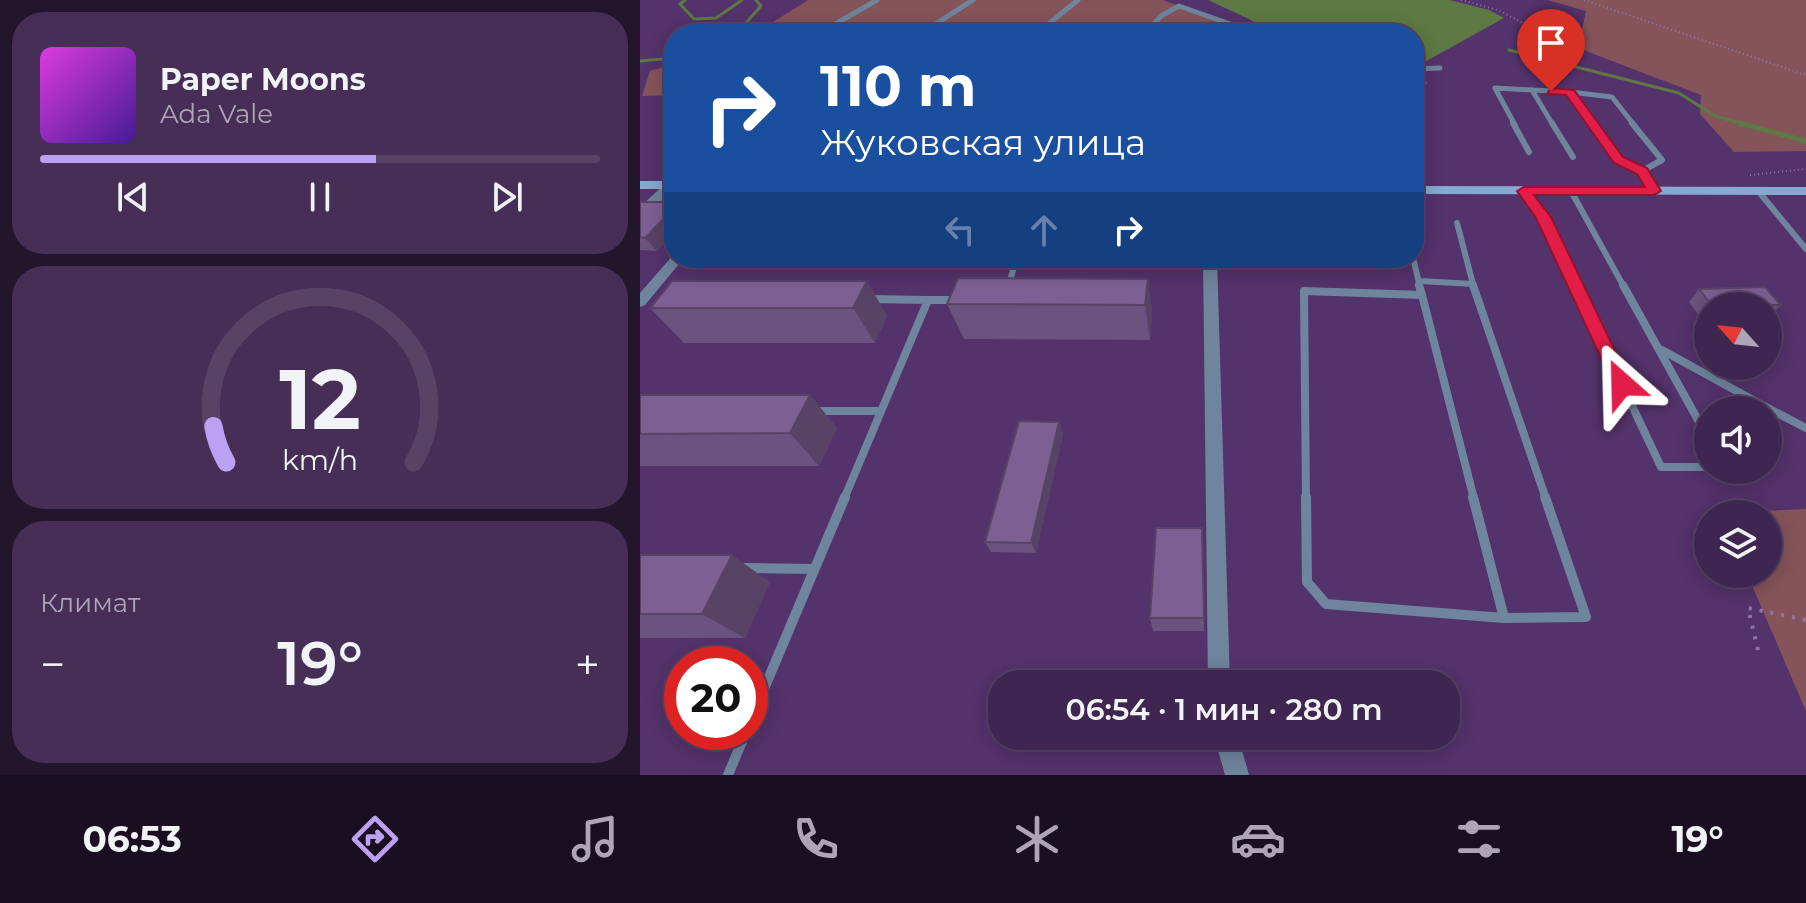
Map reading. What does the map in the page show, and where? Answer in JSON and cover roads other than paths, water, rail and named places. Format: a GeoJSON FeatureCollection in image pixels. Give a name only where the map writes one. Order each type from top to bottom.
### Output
{"type":"FeatureCollection","features":[{"type":"Feature","properties":{"kind":"main road"},"geometry":{"type":"LineString","coordinates":[[640,185],[664,185]]}},
{"type":"Feature","properties":{"kind":"main road"},"geometry":{"type":"LineString","coordinates":[[1424,190],[1806,191]]}},
{"type":"Feature","properties":{"kind":"street"},"geometry":{"type":"LineString","coordinates":[[640,214],[664,192]]}},
{"type":"Feature","properties":{"kind":"street"},"geometry":{"type":"LineString","coordinates":[[642,300],[669,268]]}},
{"type":"Feature","properties":{"kind":"street"},"geometry":{"type":"LineString","coordinates":[[1210,268],[1219,670]]}},
{"type":"Feature","properties":{"kind":"street"},"geometry":{"type":"LineString","coordinates":[[1230,750],[1237,775]]}},
{"type":"Feature","properties":{"kind":"lane"},"geometry":{"type":"LineString","coordinates":[[835,24],[877,0]]}},
{"type":"Feature","properties":{"kind":"lane"},"geometry":{"type":"LineString","coordinates":[[936,24],[973,0]]}},
{"type":"Feature","properties":{"kind":"lane"},"geometry":{"type":"LineString","coordinates":[[1048,24],[1078,0]]}},
{"type":"Feature","properties":{"kind":"lane"},"geometry":{"type":"LineString","coordinates":[[1154,24],[1179,6],[1230,24]]}},
{"type":"Feature","properties":{"kind":"lane"},"geometry":{"type":"LineString","coordinates":[[1424,69],[1440,68]]}},
{"type":"Feature","properties":{"kind":"lane"},"geometry":{"type":"LineString","coordinates":[[1529,152],[1495,88],[1612,97],[1662,160],[1642,171]]}},
{"type":"Feature","properties":{"kind":"lane"},"geometry":{"type":"LineString","coordinates":[[1532,90],[1573,157]]}},
{"type":"Feature","properties":{"kind":"lane"},"geometry":{"type":"LineString","coordinates":[[1570,92],[1619,160],[1642,171],[1654,191]]}},
{"type":"Feature","properties":{"kind":"lane"},"geometry":{"type":"LineString","coordinates":[[1524,191],[1543,217],[1661,467],[1694,467]]}},
{"type":"Feature","properties":{"kind":"lane"},"geometry":{"type":"LineString","coordinates":[[1571,191],[1694,408]]}},
{"type":"Feature","properties":{"kind":"lane"},"geometry":{"type":"LineString","coordinates":[[1759,192],[1806,249]]}},
{"type":"Feature","properties":{"kind":"lane"},"geometry":{"type":"LineString","coordinates":[[1422,295],[1304,291],[1307,582],[1326,604],[1504,618],[1586,617],[1473,284],[1457,223]]}},
{"type":"Feature","properties":{"kind":"lane"},"geometry":{"type":"LineString","coordinates":[[1004,300],[1014,268]]}},
{"type":"Feature","properties":{"kind":"lane"},"geometry":{"type":"LineString","coordinates":[[1416,268],[1504,618]]}},
{"type":"Feature","properties":{"kind":"lane"},"geometry":{"type":"LineString","coordinates":[[1419,281],[1473,284]]}},
{"type":"Feature","properties":{"kind":"lane"},"geometry":{"type":"LineString","coordinates":[[642,300],[659,298]]}},
{"type":"Feature","properties":{"kind":"lane"},"geometry":{"type":"LineString","coordinates":[[865,299],[973,300]]}},
{"type":"Feature","properties":{"kind":"lane"},"geometry":{"type":"LineString","coordinates":[[768,679],[928,300]]}},
{"type":"Feature","properties":{"kind":"lane"},"geometry":{"type":"LineString","coordinates":[[1660,349],[1738,396]]}},
{"type":"Feature","properties":{"kind":"lane"},"geometry":{"type":"LineString","coordinates":[[806,411],[881,411]]}},
{"type":"Feature","properties":{"kind":"lane"},"geometry":{"type":"LineString","coordinates":[[1782,418],[1806,428]]}},
{"type":"Feature","properties":{"kind":"lane"},"geometry":{"type":"LineString","coordinates":[[735,568],[814,569]]}},
{"type":"Feature","properties":{"kind":"lane"},"geometry":{"type":"LineString","coordinates":[[728,775],[738,750]]}},
{"type":"Feature","properties":{"kind":"waterway"},"geometry":{"type":"LineString","coordinates":[[685,0],[680,4],[694,19],[716,18],[742,0]]}},
{"type":"Feature","properties":{"kind":"waterway"},"geometry":{"type":"LineString","coordinates":[[745,24],[761,6],[756,0]]}},
{"type":"Feature","properties":{"kind":"waterway"},"geometry":{"type":"LineString","coordinates":[[1509,50],[1679,93],[1715,116],[1747,125]]}},
{"type":"Feature","properties":{"kind":"waterway"},"geometry":{"type":"LineString","coordinates":[[640,61],[664,59]]}},
{"type":"Feature","properties":{"kind":"waterway"},"geometry":{"type":"LineString","coordinates":[[1739,123],[1806,141]]}}]}
